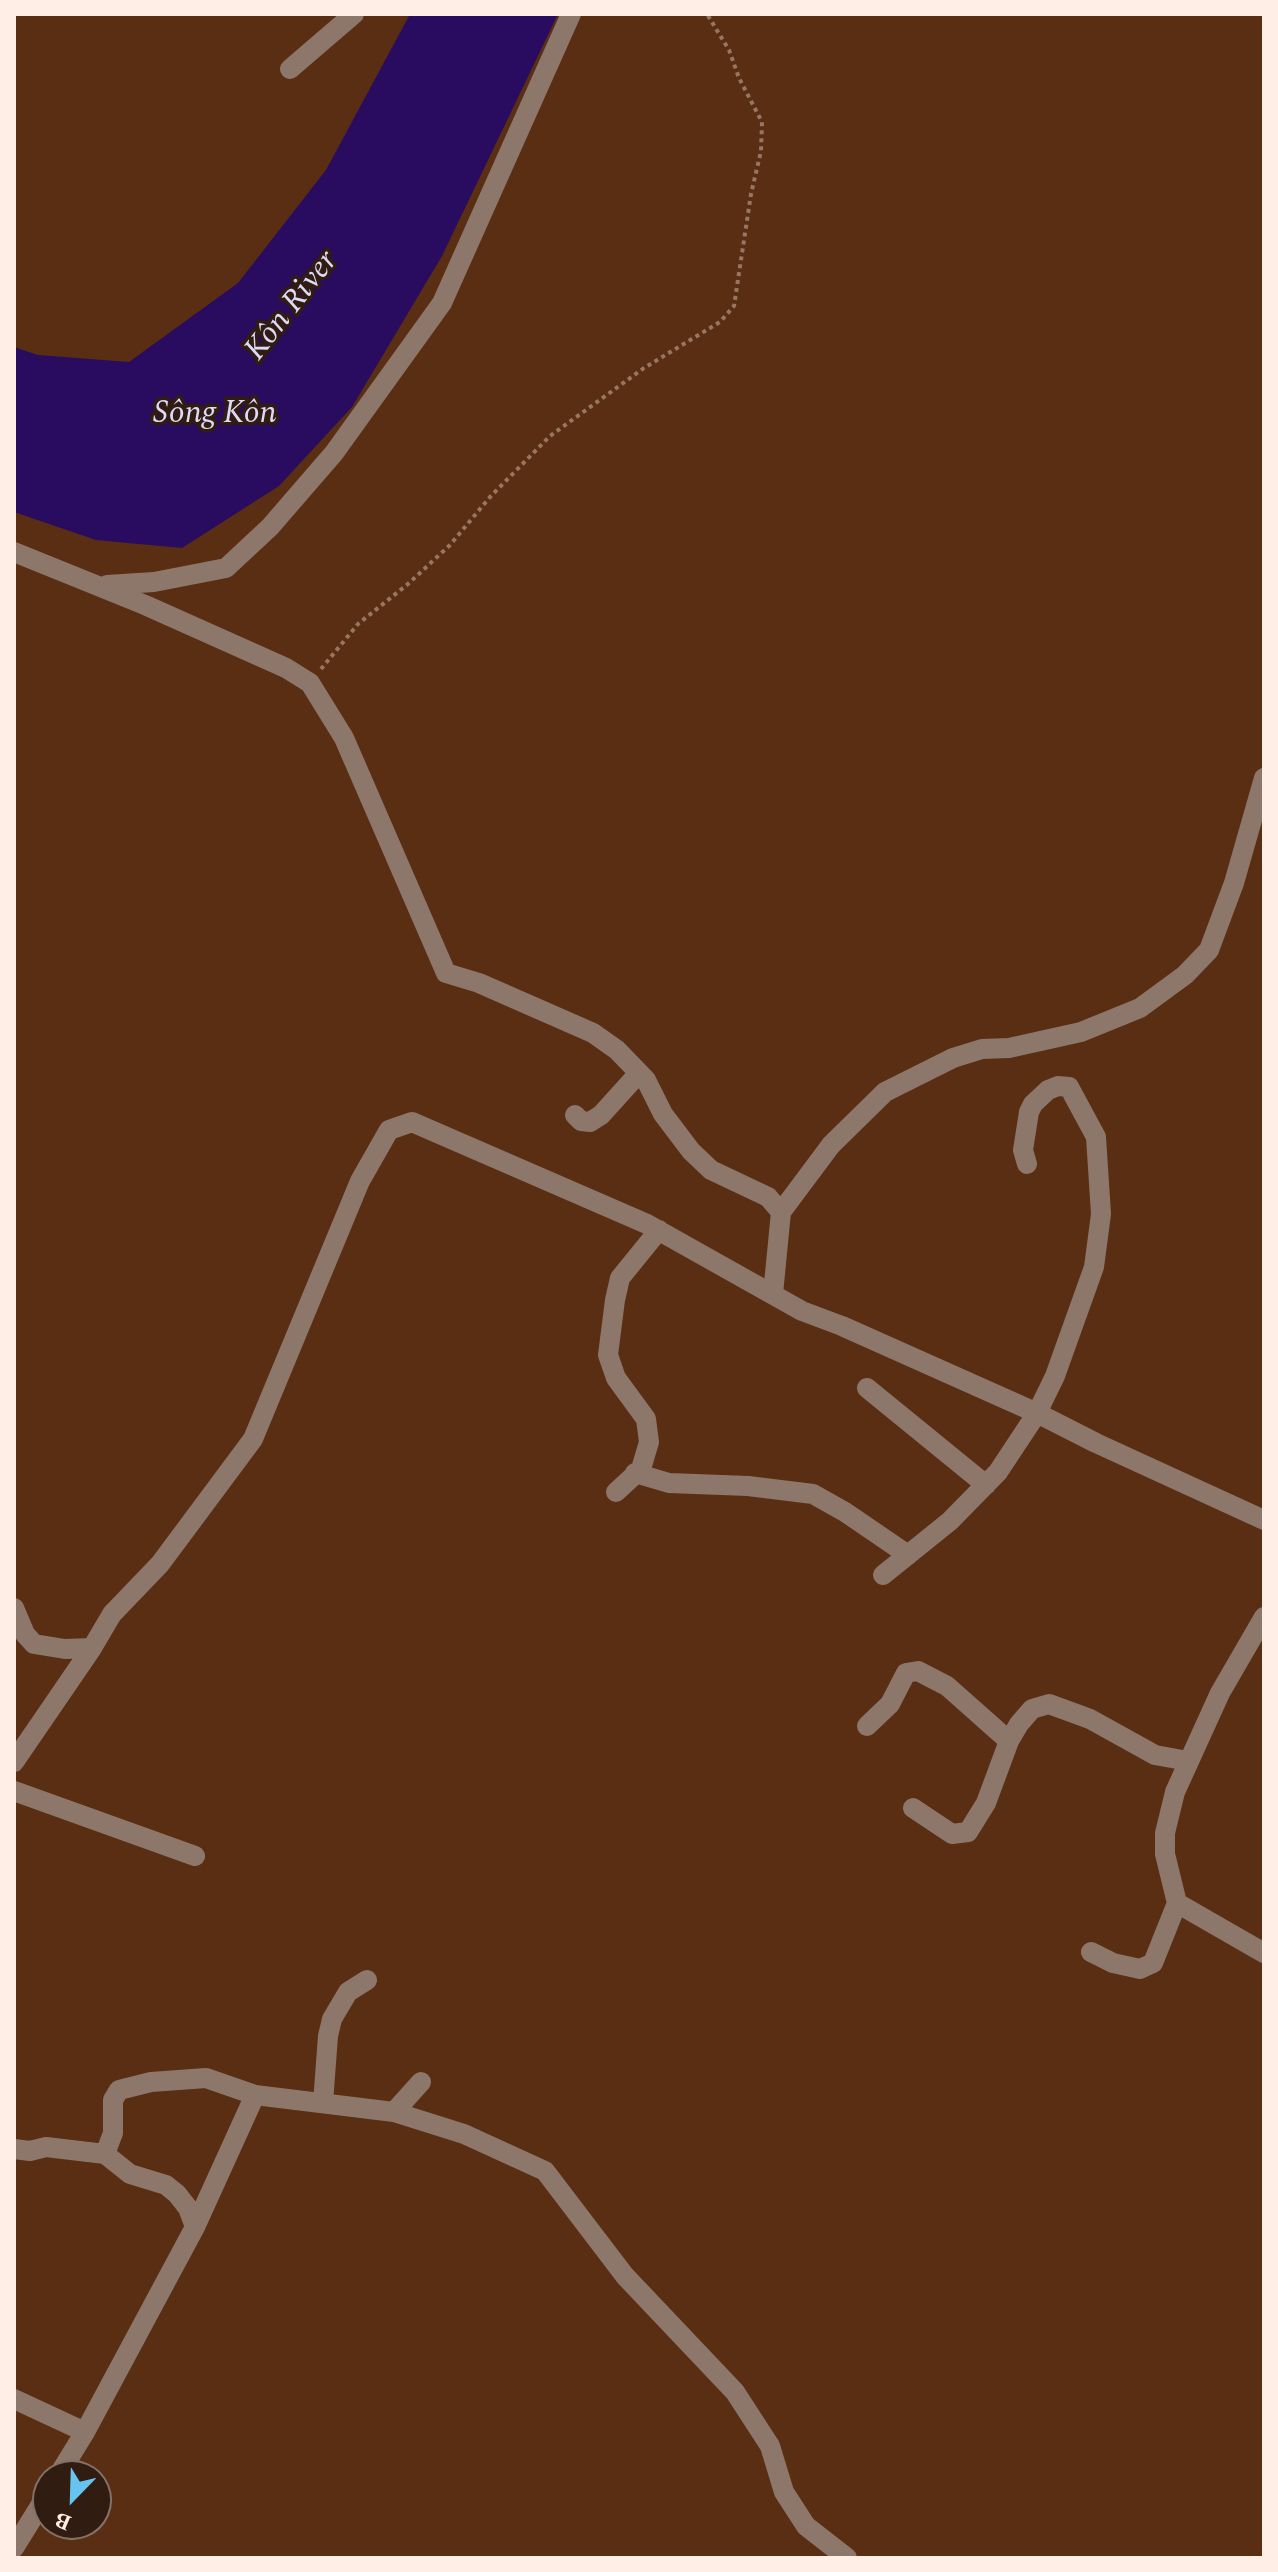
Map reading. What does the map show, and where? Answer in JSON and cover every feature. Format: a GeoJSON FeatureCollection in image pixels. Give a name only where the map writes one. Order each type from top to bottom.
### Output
{"type":"FeatureCollection","features":[{"type":"Feature","properties":{"kind":"street"},"geometry":{"type":"LineString","coordinates":[[290,69],[354,14]]}},
{"type":"Feature","properties":{"kind":"street"},"geometry":{"type":"LineString","coordinates":[[100,586],[154,582],[226,568],[270,527],[334,453],[442,303],[571,14]]}},
{"type":"Feature","properties":{"kind":"street"},"geometry":{"type":"LineString","coordinates":[[14,552],[100,586],[286,668],[310,683],[344,738],[446,973],[479,983],[593,1033],[617,1050],[646,1080],[663,1114],[691,1151],[711,1170],[768,1197],[781,1212]]}},
{"type":"Feature","properties":{"kind":"street"},"geometry":{"type":"LineString","coordinates":[[773,1294],[781,1212],[831,1145],[885,1092],[953,1058],[982,1049],[1009,1048],[1081,1032],[1140,1008],[1185,975],[1209,950],[1234,883],[1264,778]]}},
{"type":"Feature","properties":{"kind":"street"},"geometry":{"type":"LineString","coordinates":[[575,1115],[581,1121],[590,1122],[601,1115],[639,1073]]}},
{"type":"Feature","properties":{"kind":"street"},"geometry":{"type":"LineString","coordinates":[[883,1575],[950,1521],[998,1472],[1037,1413],[1055,1376],[1094,1267],[1101,1214],[1096,1137],[1069,1087],[1058,1086],[1048,1090],[1033,1104],[1023,1150],[1027,1164]]}},
{"type":"Feature","properties":{"kind":"street"},"geometry":{"type":"LineString","coordinates":[[14,1762],[112,1614],[160,1564],[253,1439],[360,1181],[389,1130],[412,1122],[659,1230],[802,1311],[1037,1413],[1264,1520]]}},
{"type":"Feature","properties":{"kind":"street"},"geometry":{"type":"LineString","coordinates":[[616,1492],[641,1469],[649,1442],[646,1419],[616,1378],[608,1355],[620,1278],[659,1230]]}},
{"type":"Feature","properties":{"kind":"street"},"geometry":{"type":"LineString","coordinates":[[867,1388],[986,1485]]}},
{"type":"Feature","properties":{"kind":"street"},"geometry":{"type":"LineString","coordinates":[[635,1473],[669,1483],[748,1486],[813,1494],[908,1555]]}},
{"type":"Feature","properties":{"kind":"street"},"geometry":{"type":"LineString","coordinates":[[14,1608],[25,1634],[34,1644],[65,1649],[92,1648]]}},
{"type":"Feature","properties":{"kind":"street"},"geometry":{"type":"LineString","coordinates":[[1091,1952],[1113,1963],[1140,1969],[1153,1963],[1177,1903],[1165,1854],[1165,1833],[1175,1792],[1220,1693],[1264,1617]]}},
{"type":"Feature","properties":{"kind":"street"},"geometry":{"type":"LineString","coordinates":[[867,1726],[890,1704],[906,1673],[918,1671],[947,1686],[1009,1741]]}},
{"type":"Feature","properties":{"kind":"street"},"geometry":{"type":"LineString","coordinates":[[913,1808],[952,1834],[968,1832],[986,1803],[1009,1741],[1032,1709],[1049,1704],[1090,1719],[1155,1755],[1188,1761]]}},
{"type":"Feature","properties":{"kind":"street"},"geometry":{"type":"LineString","coordinates":[[14,1791],[195,1856]]}},
{"type":"Feature","properties":{"kind":"street"},"geometry":{"type":"LineString","coordinates":[[1177,1903],[1264,1953]]}},
{"type":"Feature","properties":{"kind":"street"},"geometry":{"type":"LineString","coordinates":[[323,2103],[332,2019],[348,1992],[367,1980]]}},
{"type":"Feature","properties":{"kind":"street"},"geometry":{"type":"LineString","coordinates":[[105,2154],[113,2133],[113,2100],[119,2090],[151,2082],[206,2078],[255,2095],[394,2112],[464,2134],[545,2171],[625,2276],[735,2392],[770,2446],[784,2492],[806,2526],[847,2558]]}},
{"type":"Feature","properties":{"kind":"street"},"geometry":{"type":"LineString","coordinates":[[394,2112],[421,2082]]}},
{"type":"Feature","properties":{"kind":"street"},"geometry":{"type":"LineString","coordinates":[[68,2460],[195,2227],[255,2095]]}},
{"type":"Feature","properties":{"kind":"street"},"geometry":{"type":"LineString","coordinates":[[14,2149],[30,2151],[46,2147],[105,2154],[130,2174],[166,2185],[188,2208],[195,2227]]}},
{"type":"Feature","properties":{"kind":"street"},"geometry":{"type":"LineString","coordinates":[[14,2399],[85,2432]]}},
{"type":"Feature","properties":{"kind":"street"},"geometry":{"type":"LineString","coordinates":[[14,2548],[32,2519]]}},
{"type":"Feature","properties":{"kind":"path"},"geometry":{"type":"LineString","coordinates":[[310,683],[358,624],[450,545],[490,497],[550,436],[644,368],[720,322],[734,306],[751,194],[761,151],[762,122],[739,78],[729,50],[707,14]]}},
{"type":"Feature","properties":{"kind":"water","name":"Sông Kôn"},"geometry":{"type":"Polygon","coordinates":[[[410,14],[558,14],[442,256],[352,407],[279,486],[182,548],[96,540],[14,512],[14,347],[38,355],[129,362],[238,283],[326,170],[410,14]]]}},
{"type":"Feature","properties":{"kind":"water label","name":"Kôn River"},"geometry":{"type":"Point","coordinates":[293,307]}}]}
